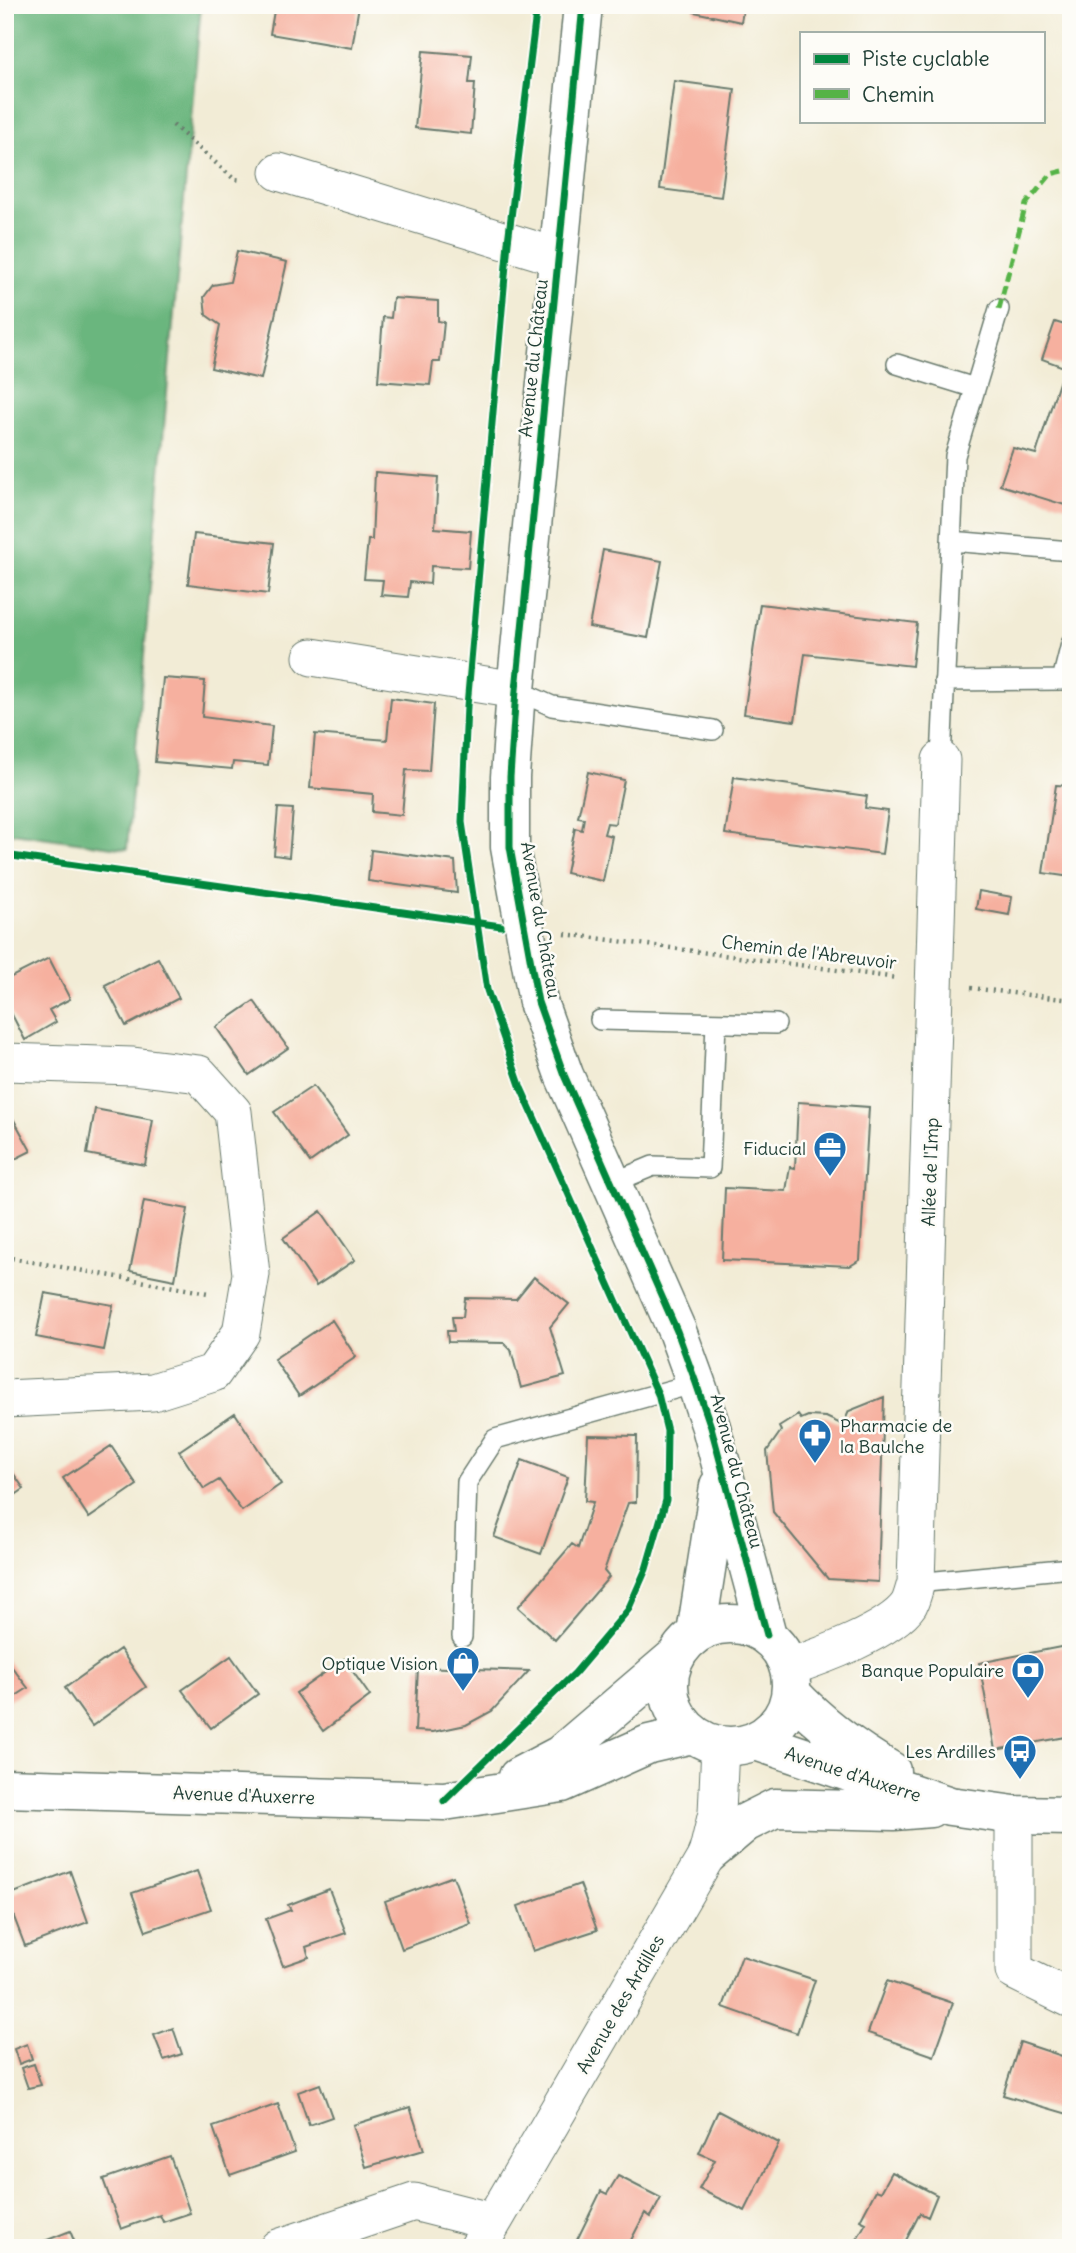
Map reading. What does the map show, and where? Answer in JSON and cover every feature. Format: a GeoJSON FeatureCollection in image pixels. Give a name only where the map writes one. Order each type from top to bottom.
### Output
{"type":"FeatureCollection","features":[{"type":"Feature","properties":{"kind":"main road","name":"Avenue du Château"},"geometry":{"type":"LineString","coordinates":[[583,5],[516,690],[510,776],[510,847],[523,928],[543,1014],[564,1075],[677,1331],[696,1383],[722,1466],[767,1636]]}},
{"type":"Feature","properties":{"kind":"main road","name":"Avenue du Château"},"geometry":{"type":"LineString","coordinates":[[685,1645],[722,1466]]}},
{"type":"Feature","properties":{"kind":"main road"},"geometry":{"type":"LineString","coordinates":[[731,1623],[750,1627],[767,1636],[781,1649],[790,1680],[785,1713],[773,1730],[723,1740],[678,1719],[670,1699],[668,1678],[685,1645],[713,1626],[731,1623]]}},
{"type":"Feature","properties":{"kind":"main road","name":"Avenue d'Auxerre"},"geometry":{"type":"LineString","coordinates":[[482,1796],[560,1755],[685,1645]]}},
{"type":"Feature","properties":{"kind":"main road","name":"Avenue d'Auxerre"},"geometry":{"type":"LineString","coordinates":[[790,1680],[816,1719],[851,1748],[950,1806]]}},
{"type":"Feature","properties":{"kind":"main road","name":"Avenue d'Auxerre"},"geometry":{"type":"LineString","coordinates":[[5,1788],[444,1801],[562,1783],[649,1744],[723,1740],[950,1806],[1014,1815],[1071,1816]]}},
{"type":"Feature","properties":{"kind":"main road"},"geometry":{"type":"LineString","coordinates":[[707,1855],[745,1823],[775,1808],[894,1811],[950,1806]]}},
{"type":"Feature","properties":{"kind":"street"},"geometry":{"type":"LineString","coordinates":[[279,172],[558,257]]}},
{"type":"Feature","properties":{"kind":"street"},"geometry":{"type":"LineString","coordinates":[[312,657],[516,690]]}},
{"type":"Feature","properties":{"kind":"street","name":"Allée de l'Imp"},"geometry":{"type":"LineString","coordinates":[[916,1583],[941,760]]}},
{"type":"Feature","properties":{"kind":"street"},"geometry":{"type":"LineString","coordinates":[[5,1062],[133,1066],[199,1074],[233,1112],[251,1274],[242,1333],[213,1373],[153,1392],[5,1399]]}},
{"type":"Feature","properties":{"kind":"street"},"geometry":{"type":"LineString","coordinates":[[790,1680],[893,1619],[909,1604],[916,1583]]}},
{"type":"Feature","properties":{"kind":"street","name":"Avenue des Ardilles"},"geometry":{"type":"LineString","coordinates":[[485,2235],[707,1855],[717,1813],[723,1740]]}},
{"type":"Feature","properties":{"kind":"street"},"geometry":{"type":"LineString","coordinates":[[1014,1815],[1014,1971],[1071,1999]]}},
{"type":"Feature","properties":{"kind":"street"},"geometry":{"type":"LineString","coordinates":[[278,2248],[414,2202],[485,2235]]}},
{"type":"Feature","properties":{"kind":"lane"},"geometry":{"type":"LineString","coordinates":[[941,760],[955,456],[999,309]]}},
{"type":"Feature","properties":{"kind":"lane"},"geometry":{"type":"LineString","coordinates":[[897,364],[975,388]]}},
{"type":"Feature","properties":{"kind":"lane"},"geometry":{"type":"LineString","coordinates":[[951,541],[1071,551]]}},
{"type":"Feature","properties":{"kind":"lane"},"geometry":{"type":"LineString","coordinates":[[944,681],[1062,680],[1071,644]]}},
{"type":"Feature","properties":{"kind":"lane"},"geometry":{"type":"LineString","coordinates":[[516,690],[552,706],[713,730]]}},
{"type":"Feature","properties":{"kind":"lane"},"geometry":{"type":"LineString","coordinates":[[600,1020],[776,1024]]}},
{"type":"Feature","properties":{"kind":"lane"},"geometry":{"type":"LineString","coordinates":[[612,1184],[653,1166],[710,1168],[716,1023]]}},
{"type":"Feature","properties":{"kind":"lane"},"geometry":{"type":"LineString","coordinates":[[462,1637],[467,1482],[495,1439],[696,1383]]}},
{"type":"Feature","properties":{"kind":"lane"},"geometry":{"type":"LineString","coordinates":[[916,1583],[1071,1568]]}},
{"type":"Feature","properties":{"kind":"path"},"geometry":{"type":"LineString","coordinates":[[173,125],[234,179],[255,181],[279,172]]}},
{"type":"Feature","properties":{"kind":"path"},"geometry":{"type":"LineString","coordinates":[[5,1258],[247,1299]]}},
{"type":"Feature","properties":{"kind":"green space"},"geometry":{"type":"Polygon","coordinates":[[[5,5],[201,5],[127,849],[5,832],[5,5]]]}},
{"type":"Feature","properties":{"kind":"building"},"geometry":{"type":"Polygon","coordinates":[[[275,5],[359,5],[352,48],[270,34],[275,5]]]}},
{"type":"Feature","properties":{"kind":"building"},"geometry":{"type":"Polygon","coordinates":[[[695,5],[744,5],[741,22],[694,12],[695,5]]]}},
{"type":"Feature","properties":{"kind":"building"},"geometry":{"type":"Polygon","coordinates":[[[423,51],[472,55],[469,83],[475,83],[471,134],[415,128],[423,51]]]}},
{"type":"Feature","properties":{"kind":"building"},"geometry":{"type":"Polygon","coordinates":[[[674,81],[735,89],[721,197],[660,189],[674,81]]]}},
{"type":"Feature","properties":{"kind":"building"},"geometry":{"type":"Polygon","coordinates":[[[237,251],[287,262],[261,379],[211,368],[220,325],[206,315],[204,297],[213,285],[230,282],[237,251]]]}},
{"type":"Feature","properties":{"kind":"building"},"geometry":{"type":"Polygon","coordinates":[[[393,298],[438,301],[438,321],[444,322],[440,362],[433,362],[430,385],[378,381],[383,317],[391,318],[393,298]]]}},
{"type":"Feature","properties":{"kind":"building"},"geometry":{"type":"Polygon","coordinates":[[[1055,322],[1071,327],[1071,507],[1000,485],[1013,448],[1036,454],[1064,367],[1042,359],[1055,322]]]}},
{"type":"Feature","properties":{"kind":"building"},"geometry":{"type":"Polygon","coordinates":[[[375,472],[438,477],[435,528],[471,531],[468,568],[431,566],[430,584],[410,582],[408,597],[381,595],[383,580],[364,579],[368,540],[372,540],[375,472]]]}},
{"type":"Feature","properties":{"kind":"building"},"geometry":{"type":"Polygon","coordinates":[[[194,534],[274,543],[268,594],[188,584],[194,534]]]}},
{"type":"Feature","properties":{"kind":"building"},"geometry":{"type":"Polygon","coordinates":[[[603,550],[662,561],[648,638],[589,627],[603,550]]]}},
{"type":"Feature","properties":{"kind":"building"},"geometry":{"type":"Polygon","coordinates":[[[760,604],[917,623],[912,666],[805,654],[795,721],[744,714],[760,604]]]}},
{"type":"Feature","properties":{"kind":"building"},"geometry":{"type":"Polygon","coordinates":[[[163,678],[205,681],[202,717],[272,726],[268,765],[233,762],[232,769],[155,762],[163,678]]]}},
{"type":"Feature","properties":{"kind":"building"},"geometry":{"type":"Polygon","coordinates":[[[391,698],[434,704],[429,771],[406,770],[402,815],[372,812],[373,794],[310,788],[315,734],[387,740],[391,698]]]}},
{"type":"Feature","properties":{"kind":"building"},"geometry":{"type":"Polygon","coordinates":[[[588,772],[624,780],[615,824],[607,823],[604,834],[612,836],[603,881],[566,873],[575,828],[582,830],[584,818],[578,817],[588,772]]]}},
{"type":"Feature","properties":{"kind":"building"},"geometry":{"type":"Polygon","coordinates":[[[734,777],[867,796],[865,808],[888,811],[882,854],[725,834],[734,777]]]}},
{"type":"Feature","properties":{"kind":"building"},"geometry":{"type":"Polygon","coordinates":[[[1056,785],[1071,786],[1071,877],[1043,873],[1056,785]]]}},
{"type":"Feature","properties":{"kind":"building"},"geometry":{"type":"Polygon","coordinates":[[[278,808],[293,809],[289,857],[274,855],[278,808]]]}},
{"type":"Feature","properties":{"kind":"building"},"geometry":{"type":"Polygon","coordinates":[[[371,850],[455,861],[457,893],[368,881],[371,850]]]}},
{"type":"Feature","properties":{"kind":"building"},"geometry":{"type":"Polygon","coordinates":[[[979,891],[1012,897],[1009,915],[976,909],[979,891]]]}},
{"type":"Feature","properties":{"kind":"building"},"geometry":{"type":"Polygon","coordinates":[[[49,958],[70,999],[49,1010],[56,1022],[25,1040],[5,1001],[5,980],[49,958]]]}},
{"type":"Feature","properties":{"kind":"building"},"geometry":{"type":"Polygon","coordinates":[[[158,958],[179,998],[126,1026],[105,985],[158,958]]]}},
{"type":"Feature","properties":{"kind":"building"},"geometry":{"type":"Polygon","coordinates":[[[254,1001],[288,1048],[249,1075],[216,1027],[254,1001]]]}},
{"type":"Feature","properties":{"kind":"building"},"geometry":{"type":"Polygon","coordinates":[[[313,1086],[348,1135],[310,1162],[274,1112],[313,1086]]]}},
{"type":"Feature","properties":{"kind":"building","name":"Fiducial"},"geometry":{"type":"Polygon","coordinates":[[[798,1102],[869,1107],[860,1260],[850,1266],[722,1260],[725,1188],[786,1191],[790,1167],[795,1168],[798,1102]]]}},
{"type":"Feature","properties":{"kind":"building"},"geometry":{"type":"Polygon","coordinates":[[[95,1109],[153,1120],[145,1165],[87,1154],[95,1109]]]}},
{"type":"Feature","properties":{"kind":"building"},"geometry":{"type":"Polygon","coordinates":[[[9,1111],[31,1151],[5,1164],[5,1113],[9,1111]]]}},
{"type":"Feature","properties":{"kind":"building"},"geometry":{"type":"Polygon","coordinates":[[[144,1201],[188,1209],[175,1280],[130,1271],[144,1201]]]}},
{"type":"Feature","properties":{"kind":"building"},"geometry":{"type":"Polygon","coordinates":[[[321,1211],[355,1260],[316,1286],[283,1238],[321,1211]]]}},
{"type":"Feature","properties":{"kind":"building"},"geometry":{"type":"Polygon","coordinates":[[[534,1277],[569,1304],[550,1327],[565,1376],[521,1388],[511,1350],[504,1343],[448,1342],[447,1331],[454,1331],[452,1317],[463,1317],[465,1298],[516,1299],[534,1277]]]}},
{"type":"Feature","properties":{"kind":"building"},"geometry":{"type":"Polygon","coordinates":[[[45,1293],[113,1305],[104,1350],[36,1337],[45,1293]]]}},
{"type":"Feature","properties":{"kind":"building"},"geometry":{"type":"Polygon","coordinates":[[[332,1320],[356,1357],[299,1396],[274,1359],[332,1320]]]}},
{"type":"Feature","properties":{"kind":"building"},"geometry":{"type":"Polygon","coordinates":[[[884,1397],[878,1582],[828,1579],[773,1512],[767,1451],[781,1431],[779,1427],[798,1415],[801,1419],[808,1416],[826,1417],[843,1425],[849,1411],[884,1397]]]}},
{"type":"Feature","properties":{"kind":"building"},"geometry":{"type":"Polygon","coordinates":[[[235,1413],[281,1484],[242,1511],[219,1480],[204,1489],[179,1451],[235,1413]]]}},
{"type":"Feature","properties":{"kind":"building"},"geometry":{"type":"Polygon","coordinates":[[[588,1435],[637,1436],[636,1502],[628,1503],[604,1571],[609,1577],[555,1640],[518,1607],[572,1544],[578,1548],[593,1502],[585,1501],[588,1435]]]}},
{"type":"Feature","properties":{"kind":"building"},"geometry":{"type":"Polygon","coordinates":[[[111,1446],[137,1485],[89,1518],[63,1478],[111,1446]]]}},
{"type":"Feature","properties":{"kind":"building"},"geometry":{"type":"Polygon","coordinates":[[[522,1460],[568,1477],[541,1554],[494,1537],[522,1460]]]}},
{"type":"Feature","properties":{"kind":"building"},"geometry":{"type":"Polygon","coordinates":[[[5,1461],[24,1489],[5,1502],[5,1461]]]}},
{"type":"Feature","properties":{"kind":"building","name":"Banque Populaire"},"geometry":{"type":"Polygon","coordinates":[[[1071,1645],[1071,1736],[995,1750],[979,1663],[1071,1645]]]}},
{"type":"Feature","properties":{"kind":"building"},"geometry":{"type":"Polygon","coordinates":[[[120,1649],[146,1687],[92,1726],[65,1688],[120,1649]]]}},
{"type":"Feature","properties":{"kind":"building"},"geometry":{"type":"Polygon","coordinates":[[[231,1656],[258,1694],[211,1728],[182,1690],[231,1656]]]}},
{"type":"Feature","properties":{"kind":"building"},"geometry":{"type":"Polygon","coordinates":[[[5,1658],[28,1688],[5,1703],[5,1658]]]}},
{"type":"Feature","properties":{"kind":"building"},"geometry":{"type":"Polygon","coordinates":[[[344,1659],[370,1696],[323,1731],[296,1693],[344,1659]]]}},
{"type":"Feature","properties":{"kind":"building","name":"Optique Vision"},"geometry":{"type":"Polygon","coordinates":[[[418,1667],[529,1671],[492,1711],[466,1725],[433,1732],[415,1731],[418,1667]]]}},
{"type":"Feature","properties":{"kind":"building"},"geometry":{"type":"Polygon","coordinates":[[[70,1871],[88,1922],[25,1946],[6,1896],[70,1871]]]}},
{"type":"Feature","properties":{"kind":"building"},"geometry":{"type":"Polygon","coordinates":[[[197,1871],[211,1909],[146,1931],[132,1893],[197,1871]]]}},
{"type":"Feature","properties":{"kind":"building"},"geometry":{"type":"Polygon","coordinates":[[[453,1876],[471,1924],[402,1949],[385,1901],[453,1876]]]}},
{"type":"Feature","properties":{"kind":"building"},"geometry":{"type":"Polygon","coordinates":[[[580,1884],[597,1930],[533,1951],[518,1906],[580,1884]]]}},
{"type":"Feature","properties":{"kind":"building"},"geometry":{"type":"Polygon","coordinates":[[[329,1889],[346,1933],[306,1947],[309,1957],[283,1966],[266,1919],[291,1910],[288,1905],[329,1889]]]}},
{"type":"Feature","properties":{"kind":"building"},"geometry":{"type":"Polygon","coordinates":[[[742,1956],[815,1980],[797,2033],[723,2007],[742,1956]]]}},
{"type":"Feature","properties":{"kind":"building"},"geometry":{"type":"Polygon","coordinates":[[[887,1981],[953,2003],[934,2056],[868,2033],[887,1981]]]}},
{"type":"Feature","properties":{"kind":"building"},"geometry":{"type":"Polygon","coordinates":[[[173,2028],[182,2054],[164,2060],[154,2035],[173,2028]]]}},
{"type":"Feature","properties":{"kind":"building"},"geometry":{"type":"Polygon","coordinates":[[[1020,2042],[1071,2059],[1071,2115],[1003,2095],[1020,2042]]]}},
{"type":"Feature","properties":{"kind":"building"},"geometry":{"type":"Polygon","coordinates":[[[27,2044],[32,2059],[19,2064],[14,2049],[27,2044]]]}},
{"type":"Feature","properties":{"kind":"building"},"geometry":{"type":"Polygon","coordinates":[[[34,2064],[41,2085],[28,2088],[21,2068],[34,2064]]]}},
{"type":"Feature","properties":{"kind":"building"},"geometry":{"type":"Polygon","coordinates":[[[320,2084],[332,2117],[309,2125],[298,2092],[320,2084]]]}},
{"type":"Feature","properties":{"kind":"building"},"geometry":{"type":"Polygon","coordinates":[[[278,2104],[295,2152],[230,2175],[213,2127],[278,2104]]]}},
{"type":"Feature","properties":{"kind":"building"},"geometry":{"type":"Polygon","coordinates":[[[410,2107],[424,2150],[366,2167],[353,2125],[410,2107]]]}},
{"type":"Feature","properties":{"kind":"building"},"geometry":{"type":"Polygon","coordinates":[[[718,2111],[779,2143],[745,2211],[699,2189],[715,2160],[699,2153],[718,2111]]]}},
{"type":"Feature","properties":{"kind":"building"},"geometry":{"type":"Polygon","coordinates":[[[170,2156],[190,2213],[163,2222],[160,2215],[121,2229],[103,2179],[170,2156]]]}},
{"type":"Feature","properties":{"kind":"building"},"geometry":{"type":"Polygon","coordinates":[[[892,2172],[937,2195],[928,2217],[920,2213],[902,2248],[862,2248],[854,2244],[866,2223],[860,2220],[876,2190],[881,2192],[892,2172]]]}},
{"type":"Feature","properties":{"kind":"building"},"geometry":{"type":"Polygon","coordinates":[[[618,2176],[661,2198],[651,2217],[645,2213],[627,2248],[573,2248],[601,2191],[607,2194],[618,2176]]]}},
{"type":"Feature","properties":{"kind":"building"},"geometry":{"type":"Polygon","coordinates":[[[70,2231],[77,2248],[27,2248],[70,2231]]]}},
{"type":"Feature","properties":{"kind":"marked path"},"geometry":{"type":"LineString","coordinates":[[999,309],[1026,204],[1051,174],[1071,169]]}},
{"type":"Feature","properties":{"kind":"cycle path"},"geometry":{"type":"LineString","coordinates":[[444,1801],[575,1673],[628,1610],[646,1569],[666,1500],[667,1431],[658,1394],[521,1088],[487,990],[462,822],[467,706],[508,242],[537,5]]}},
{"type":"Feature","properties":{"kind":"cycle path"},"geometry":{"type":"LineString","coordinates":[[583,5],[516,690],[510,777],[510,847],[538,1002],[564,1075],[677,1331],[696,1383],[711,1427],[767,1635]]}},
{"type":"Feature","properties":{"kind":"cycle path"},"geometry":{"type":"LineString","coordinates":[[5,855],[501,926]]}},
{"type":"Feature","properties":{"kind":"place","name":"Fiducial"},"geometry":{"type":"Point","coordinates":[830,1178]}},
{"type":"Feature","properties":{"kind":"place","name":"Pharmacie de la Baulche"},"geometry":{"type":"Point","coordinates":[815,1465]}},
{"type":"Feature","properties":{"kind":"place","name":"Optique Vision"},"geometry":{"type":"Point","coordinates":[463,1693]}},
{"type":"Feature","properties":{"kind":"place","name":"Banque Populaire"},"geometry":{"type":"Point","coordinates":[1028,1700]}},
{"type":"Feature","properties":{"kind":"place","name":"Les Ardilles"},"geometry":{"type":"Point","coordinates":[1020,1781]}}]}
